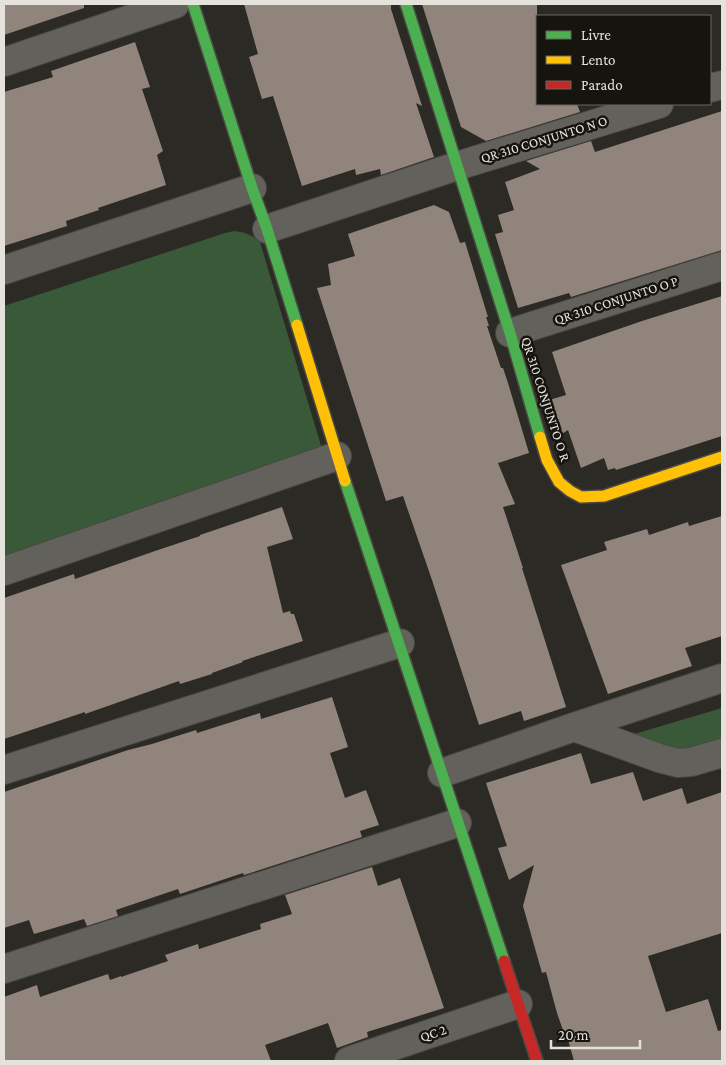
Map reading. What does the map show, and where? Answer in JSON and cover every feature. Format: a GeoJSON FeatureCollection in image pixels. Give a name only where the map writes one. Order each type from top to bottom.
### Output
{"type":"FeatureCollection","features":[{"type":"Feature","properties":{"kind":"street"},"geometry":{"type":"LineString","coordinates":[[4,62],[175,4]]}},
{"type":"Feature","properties":{"kind":"street"},"geometry":{"type":"LineString","coordinates":[[193,4],[267,229],[337,456],[537,1061]]}},
{"type":"Feature","properties":{"kind":"street","name":"QR 310 CONJUNTO O R"},"geometry":{"type":"LineString","coordinates":[[406,4],[510,333],[547,460],[559,482],[570,491],[582,497],[604,496],[722,457]]}},
{"type":"Feature","properties":{"kind":"street","name":"QR 310 CONJUNTO N O"},"geometry":{"type":"LineString","coordinates":[[267,229],[457,166],[656,105]]}},
{"type":"Feature","properties":{"kind":"street"},"geometry":{"type":"LineString","coordinates":[[4,270],[252,188]]}},
{"type":"Feature","properties":{"kind":"street","name":"QR 310 CONJUNTO O P"},"geometry":{"type":"LineString","coordinates":[[510,333],[722,266]]}},
{"type":"Feature","properties":{"kind":"street"},"geometry":{"type":"LineString","coordinates":[[4,571],[337,456]]}},
{"type":"Feature","properties":{"kind":"street"},"geometry":{"type":"LineString","coordinates":[[4,770],[400,643]]}},
{"type":"Feature","properties":{"kind":"street"},"geometry":{"type":"LineString","coordinates":[[442,773],[722,678]]}},
{"type":"Feature","properties":{"kind":"street"},"geometry":{"type":"LineString","coordinates":[[574,727],[678,763],[691,762],[722,752]]}},
{"type":"Feature","properties":{"kind":"street"},"geometry":{"type":"LineString","coordinates":[[4,969],[457,823]]}},
{"type":"Feature","properties":{"kind":"street","name":"QC 2"},"geometry":{"type":"LineString","coordinates":[[349,1061],[518,1004]]}},
{"type":"Feature","properties":{"kind":"green space"},"geometry":{"type":"Polygon","coordinates":[[[234,231],[248,234],[260,242],[322,449],[4,564],[4,306],[234,231]]]}},
{"type":"Feature","properties":{"kind":"green space"},"geometry":{"type":"Polygon","coordinates":[[[722,708],[722,748],[684,759],[621,738],[722,708]]]}},
{"type":"Feature","properties":{"kind":"building"},"geometry":{"type":"Polygon","coordinates":[[[4,4],[84,4],[84,8],[4,35],[4,4]]]}},
{"type":"Feature","properties":{"kind":"building"},"geometry":{"type":"Polygon","coordinates":[[[244,4],[391,4],[422,106],[416,103],[434,157],[381,175],[380,169],[356,175],[355,169],[302,186],[273,96],[262,99],[249,57],[258,54],[244,4]]]}},
{"type":"Feature","properties":{"kind":"building"},"geometry":{"type":"Polygon","coordinates":[[[422,4],[537,4],[536,105],[577,105],[580,112],[486,141],[461,127],[422,4]]]}},
{"type":"Feature","properties":{"kind":"building"},"geometry":{"type":"Polygon","coordinates":[[[135,42],[150,87],[142,89],[163,151],[157,155],[166,185],[66,221],[67,226],[4,246],[4,92],[53,77],[51,71],[135,42]]]}},
{"type":"Feature","properties":{"kind":"building"},"geometry":{"type":"Polygon","coordinates":[[[722,111],[722,250],[571,297],[569,293],[518,308],[495,234],[503,232],[498,215],[514,210],[505,182],[540,169],[526,161],[591,141],[595,152],[722,111]]]}},
{"type":"Feature","properties":{"kind":"building"},"geometry":{"type":"Polygon","coordinates":[[[434,205],[449,212],[460,243],[465,242],[488,317],[486,317],[489,326],[487,326],[508,383],[529,453],[498,463],[515,504],[503,507],[566,707],[524,721],[521,711],[479,725],[403,496],[386,501],[317,288],[331,285],[328,264],[355,256],[348,234],[434,205]]]}},
{"type":"Feature","properties":{"kind":"building"},"geometry":{"type":"Polygon","coordinates":[[[722,296],[722,436],[616,470],[615,468],[608,470],[604,458],[581,468],[568,430],[557,437],[546,401],[566,395],[552,352],[722,296]]]}},
{"type":"Feature","properties":{"kind":"building"},"geometry":{"type":"Polygon","coordinates":[[[282,507],[293,539],[267,547],[283,613],[290,611],[291,614],[294,614],[303,641],[242,661],[212,674],[180,684],[179,681],[85,714],[85,712],[4,739],[4,598],[74,574],[75,579],[282,507]]]}},
{"type":"Feature","properties":{"kind":"building"},"geometry":{"type":"Polygon","coordinates":[[[722,516],[722,636],[685,648],[692,666],[608,694],[561,565],[607,550],[604,542],[647,529],[649,535],[688,522],[689,526],[722,516]]]}},
{"type":"Feature","properties":{"kind":"building"},"geometry":{"type":"Polygon","coordinates":[[[332,697],[348,747],[330,753],[345,798],[366,790],[379,825],[360,831],[362,837],[180,894],[178,889],[116,910],[118,916],[87,926],[84,919],[34,934],[29,920],[4,928],[4,792],[128,750],[196,730],[197,733],[260,713],[261,719],[332,697]]]}},
{"type":"Feature","properties":{"kind":"building"},"geometry":{"type":"Polygon","coordinates":[[[581,753],[591,784],[633,772],[643,801],[682,788],[687,804],[722,792],[722,933],[648,956],[666,1012],[708,999],[718,1031],[722,1030],[722,1061],[574,1061],[567,1036],[565,1036],[557,1013],[546,972],[542,973],[523,906],[534,865],[509,880],[498,848],[507,846],[486,783],[581,753]]]}},
{"type":"Feature","properties":{"kind":"building"},"geometry":{"type":"Polygon","coordinates":[[[372,867],[378,886],[400,878],[444,1008],[367,1032],[368,1037],[337,1048],[328,1023],[265,1045],[271,1061],[4,1061],[4,997],[37,985],[40,997],[108,974],[110,980],[168,961],[165,955],[198,944],[199,949],[261,929],[260,924],[292,914],[285,895],[372,867]]]}},
{"type":"Feature","properties":{"kind":"traffic: fast"},"geometry":{"type":"LineString","coordinates":[[193,4],[297,325]]}},
{"type":"Feature","properties":{"kind":"traffic: fast"},"geometry":{"type":"LineString","coordinates":[[406,4],[510,333],[540,437]]}},
{"type":"Feature","properties":{"kind":"traffic: fast"},"geometry":{"type":"LineString","coordinates":[[345,481],[504,961]]}},
{"type":"Feature","properties":{"kind":"traffic: slow"},"geometry":{"type":"LineString","coordinates":[[297,325],[345,481]]}},
{"type":"Feature","properties":{"kind":"traffic: slow"},"geometry":{"type":"LineString","coordinates":[[540,437],[547,460],[559,482],[581,497],[604,496],[722,457]]}},
{"type":"Feature","properties":{"kind":"traffic: jam"},"geometry":{"type":"LineString","coordinates":[[504,961],[537,1061]]}}]}
